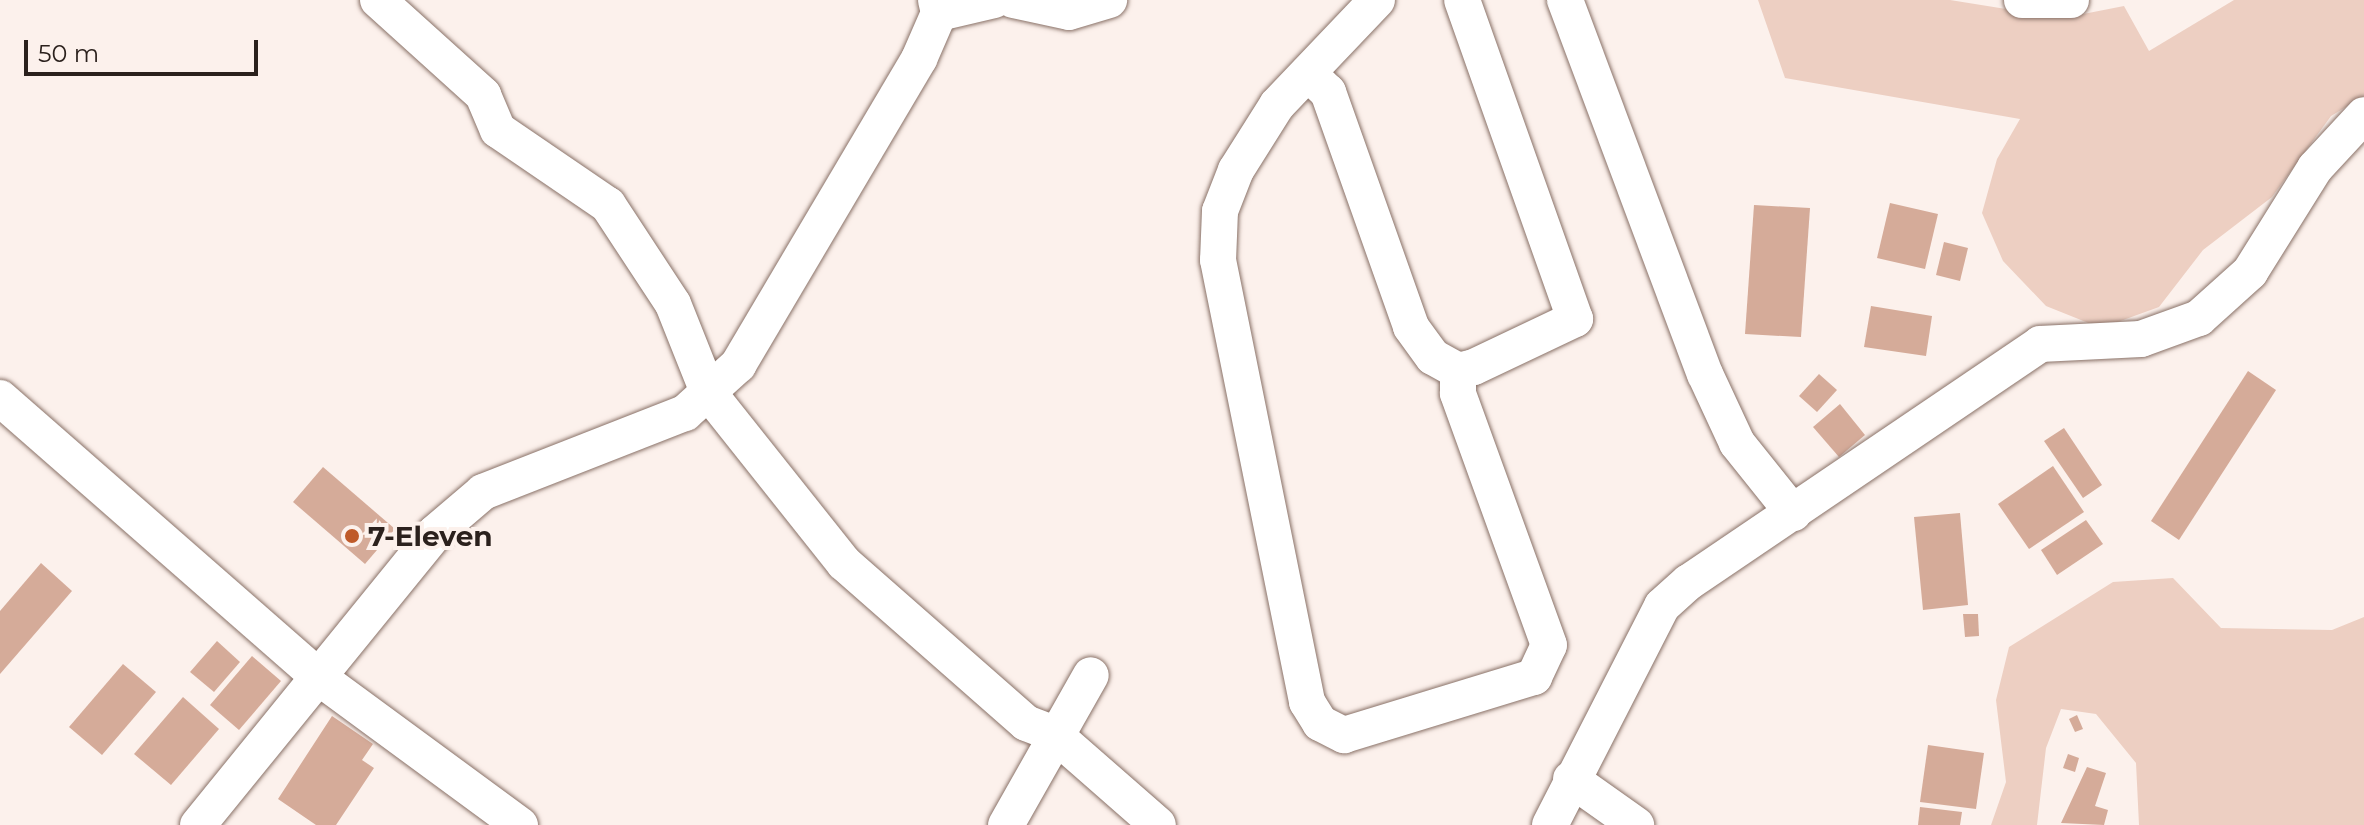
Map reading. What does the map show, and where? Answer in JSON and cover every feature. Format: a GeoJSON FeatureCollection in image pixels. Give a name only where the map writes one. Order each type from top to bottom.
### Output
{"type":"FeatureCollection","features":[{"type":"Feature","properties":{"kind":"street"},"geometry":{"type":"LineString","coordinates":[[378,0],[483,95],[498,130],[608,205],[673,304],[708,392],[844,563],[1026,723],[1054,734],[1158,825]]}},
{"type":"Feature","properties":{"kind":"street"},"geometry":{"type":"LineString","coordinates":[[198,825],[321,679],[435,533],[483,492],[623,441],[685,413],[738,365],[938,6],[994,0]]}},
{"type":"Feature","properties":{"kind":"street"},"geometry":{"type":"LineString","coordinates":[[1013,0],[1069,12],[1109,0]]}},
{"type":"Feature","properties":{"kind":"street"},"geometry":{"type":"LineString","coordinates":[[1377,0],[1308,73],[1236,170],[1220,211],[1218,260],[1307,702],[1320,723],[1344,735],[1534,677],[1549,645],[1458,393],[1458,371]]}},
{"type":"Feature","properties":{"kind":"street"},"geometry":{"type":"LineString","coordinates":[[1458,371],[1575,319],[1462,0]]}},
{"type":"Feature","properties":{"kind":"street"},"geometry":{"type":"LineString","coordinates":[[1565,0],[1705,374],[1737,443],[1793,513]]}},
{"type":"Feature","properties":{"kind":"street"},"geometry":{"type":"LineString","coordinates":[[2022,0],[2071,0]]}},
{"type":"Feature","properties":{"kind":"street"},"geometry":{"type":"LineString","coordinates":[[1308,73],[1328,92],[1411,327],[1433,357],[1458,371]]}},
{"type":"Feature","properties":{"kind":"street"},"geometry":{"type":"LineString","coordinates":[[1550,825],[1662,606],[2040,344],[2141,339],[2199,318],[2250,272],[2315,168],[2364,115]]}},
{"type":"Feature","properties":{"kind":"street"},"geometry":{"type":"LineString","coordinates":[[0,398],[321,679],[520,825]]}},
{"type":"Feature","properties":{"kind":"street"},"geometry":{"type":"LineString","coordinates":[[1006,825],[1054,734],[1091,675]]}},
{"type":"Feature","properties":{"kind":"street"},"geometry":{"type":"LineString","coordinates":[[1571,779],[1636,825]]}},
{"type":"Feature","properties":{"kind":"shaded area"},"geometry":{"type":"Polygon","coordinates":[[[1758,0],[1950,0],[2063,18],[2124,6],[2149,51],[2234,0],[2364,0],[2364,96],[2331,116],[2272,197],[2203,250],[2159,307],[2101,328],[2046,306],[2003,261],[1982,213],[1997,159],[2020,119],[1785,78],[1758,0]]]}},
{"type":"Feature","properties":{"kind":"shaded area"},"geometry":{"type":"Polygon","coordinates":[[[2173,578],[2221,628],[2332,630],[2364,617],[2364,825],[2139,825],[2136,763],[2096,714],[2061,709],[2046,748],[2037,825],[1991,825],[2006,782],[1996,700],[2009,647],[2113,582],[2173,578]]]}},
{"type":"Feature","properties":{"kind":"building"},"geometry":{"type":"Polygon","coordinates":[[[1890,203],[1938,214],[1925,269],[1877,258],[1890,203]]]}},
{"type":"Feature","properties":{"kind":"building"},"geometry":{"type":"Polygon","coordinates":[[[1754,205],[1810,208],[1801,337],[1745,334],[1754,205]]]}},
{"type":"Feature","properties":{"kind":"building"},"geometry":{"type":"Polygon","coordinates":[[[1944,242],[1968,248],[1960,281],[1936,275],[1944,242]]]}},
{"type":"Feature","properties":{"kind":"building"},"geometry":{"type":"Polygon","coordinates":[[[1871,306],[1932,316],[1926,356],[1864,347],[1871,306]]]}},
{"type":"Feature","properties":{"kind":"building"},"geometry":{"type":"Polygon","coordinates":[[[2248,371],[2276,390],[2179,540],[2151,521],[2248,371]]]}},
{"type":"Feature","properties":{"kind":"building"},"geometry":{"type":"Polygon","coordinates":[[[1819,374],[1837,390],[1817,412],[1799,396],[1819,374]]]}},
{"type":"Feature","properties":{"kind":"building"},"geometry":{"type":"Polygon","coordinates":[[[1840,404],[1865,435],[1839,457],[1813,427],[1840,404]]]}},
{"type":"Feature","properties":{"kind":"building"},"geometry":{"type":"Polygon","coordinates":[[[2064,428],[2102,485],[2083,498],[2044,441],[2064,428]]]}},
{"type":"Feature","properties":{"kind":"building"},"geometry":{"type":"Polygon","coordinates":[[[2053,466],[2084,512],[2029,549],[1998,504],[2053,466]]]}},
{"type":"Feature","properties":{"kind":"building"},"geometry":{"type":"Polygon","coordinates":[[[323,467],[395,529],[365,564],[293,502],[323,467]]]}},
{"type":"Feature","properties":{"kind":"building"},"geometry":{"type":"Polygon","coordinates":[[[1960,513],[1968,605],[1923,610],[1914,517],[1960,513]]]}},
{"type":"Feature","properties":{"kind":"building"},"geometry":{"type":"Polygon","coordinates":[[[2086,520],[2103,544],[2057,575],[2041,550],[2086,520]]]}},
{"type":"Feature","properties":{"kind":"building"},"geometry":{"type":"Polygon","coordinates":[[[41,563],[72,591],[0,674],[0,611],[41,563]]]}},
{"type":"Feature","properties":{"kind":"building"},"geometry":{"type":"Polygon","coordinates":[[[1963,614],[1978,614],[1979,636],[1965,637],[1963,614]]]}},
{"type":"Feature","properties":{"kind":"building"},"geometry":{"type":"Polygon","coordinates":[[[217,641],[240,662],[214,692],[190,672],[217,641]]]}},
{"type":"Feature","properties":{"kind":"building"},"geometry":{"type":"Polygon","coordinates":[[[252,656],[281,681],[239,730],[210,705],[252,656]]]}},
{"type":"Feature","properties":{"kind":"building"},"geometry":{"type":"Polygon","coordinates":[[[123,664],[156,692],[102,755],[69,727],[123,664]]]}},
{"type":"Feature","properties":{"kind":"building"},"geometry":{"type":"Polygon","coordinates":[[[183,697],[219,729],[171,785],[134,754],[183,697]]]}},
{"type":"Feature","properties":{"kind":"building"},"geometry":{"type":"Polygon","coordinates":[[[2077,715],[2083,729],[2075,732],[2069,719],[2077,715]]]}},
{"type":"Feature","properties":{"kind":"building"},"geometry":{"type":"Polygon","coordinates":[[[332,716],[373,744],[362,760],[374,768],[336,825],[316,825],[278,799],[332,716]]]}},
{"type":"Feature","properties":{"kind":"building"},"geometry":{"type":"Polygon","coordinates":[[[1928,745],[1984,753],[1976,809],[1920,802],[1928,745]]]}},
{"type":"Feature","properties":{"kind":"building"},"geometry":{"type":"Polygon","coordinates":[[[2068,754],[2079,758],[2075,772],[2063,768],[2068,754]]]}},
{"type":"Feature","properties":{"kind":"building"},"geometry":{"type":"Polygon","coordinates":[[[2087,767],[2106,773],[2095,806],[2108,810],[2104,825],[2061,823],[2087,767]]]}},
{"type":"Feature","properties":{"kind":"building"},"geometry":{"type":"Polygon","coordinates":[[[1920,807],[1962,812],[1960,825],[1918,825],[1920,807]]]}},
{"type":"Feature","properties":{"kind":"place","name":"7-Eleven"},"geometry":{"type":"Point","coordinates":[352,536]}}]}
